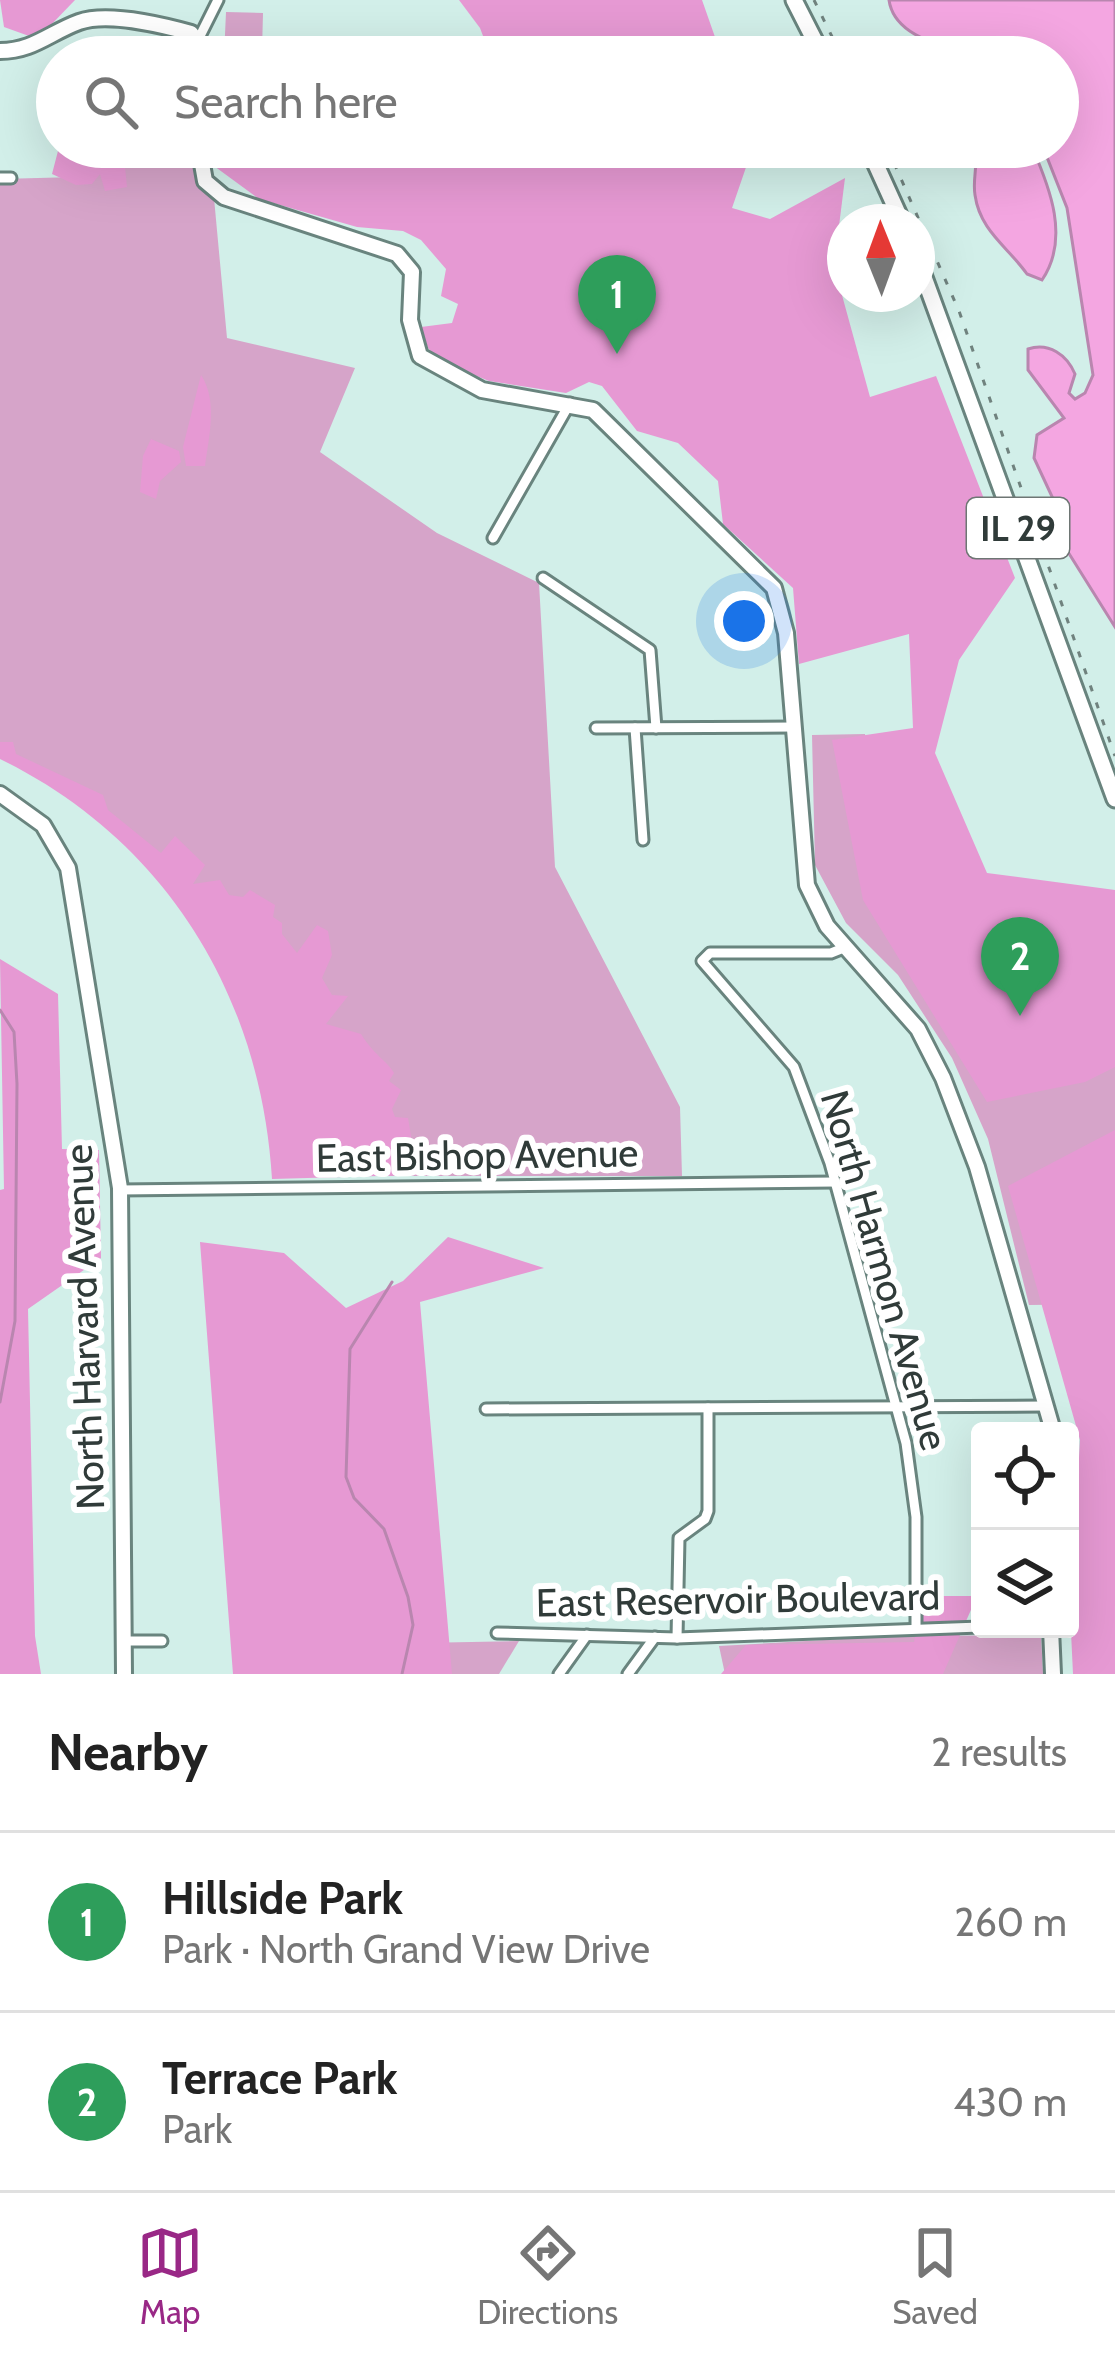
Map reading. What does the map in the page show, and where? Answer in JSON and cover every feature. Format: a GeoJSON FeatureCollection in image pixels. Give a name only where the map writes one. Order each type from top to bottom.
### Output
{"type":"FeatureCollection","features":[{"type":"Feature","properties":{"kind":"main road"},"geometry":{"type":"LineString","coordinates":[[794,0],[812,36]]}},
{"type":"Feature","properties":{"kind":"main road"},"geometry":{"type":"LineString","coordinates":[[878,168],[894,204]]}},
{"type":"Feature","properties":{"kind":"main road","name":"IL 29"},"geometry":{"type":"LineString","coordinates":[[935,307],[1115,799]]}},
{"type":"Feature","properties":{"kind":"street"},"geometry":{"type":"LineString","coordinates":[[199,36],[218,0]]}},
{"type":"Feature","properties":{"kind":"street"},"geometry":{"type":"LineString","coordinates":[[52,36],[97,19],[190,36]]}},
{"type":"Feature","properties":{"kind":"street"},"geometry":{"type":"LineString","coordinates":[[0,51],[36,45]]}},
{"type":"Feature","properties":{"kind":"street"},"geometry":{"type":"LineString","coordinates":[[203,168],[206,183],[224,197],[380,244],[403,258],[413,278],[411,335],[429,365],[500,395],[570,403],[598,415],[774,588],[782,610],[805,875],[818,912],[915,1024],[943,1078],[974,1157],[1049,1422]]}},
{"type":"Feature","properties":{"kind":"street"},"geometry":{"type":"LineString","coordinates":[[493,538],[570,403]]}},
{"type":"Feature","properties":{"kind":"street"},"geometry":{"type":"LineString","coordinates":[[543,578],[650,650],[656,728]]}},
{"type":"Feature","properties":{"kind":"street"},"geometry":{"type":"LineString","coordinates":[[596,728],[793,727]]}},
{"type":"Feature","properties":{"kind":"street"},"geometry":{"type":"LineString","coordinates":[[635,728],[643,840]]}},
{"type":"Feature","properties":{"kind":"street","name":"North Harvard Avenue"},"geometry":{"type":"LineString","coordinates":[[0,794],[43,825],[68,868],[120,1190],[124,1674]]}},
{"type":"Feature","properties":{"kind":"street","name":"North Harmon Avenue"},"geometry":{"type":"LineString","coordinates":[[846,947],[831,953],[708,953],[704,965],[794,1067],[836,1182],[898,1407],[916,1517],[916,1627]]}},
{"type":"Feature","properties":{"kind":"street","name":"East Bishop Avenue"},"geometry":{"type":"LineString","coordinates":[[120,1190],[836,1182]]}},
{"type":"Feature","properties":{"kind":"street"},"geometry":{"type":"LineString","coordinates":[[486,1408],[1045,1406]]}},
{"type":"Feature","properties":{"kind":"street"},"geometry":{"type":"LineString","coordinates":[[677,1638],[679,1538],[707,1514],[708,1408]]}},
{"type":"Feature","properties":{"kind":"street","name":"East Reservoir Boulevard"},"geometry":{"type":"LineString","coordinates":[[497,1633],[677,1638],[971,1627]]}},
{"type":"Feature","properties":{"kind":"street"},"geometry":{"type":"LineString","coordinates":[[559,1674],[587,1635]]}},
{"type":"Feature","properties":{"kind":"street"},"geometry":{"type":"LineString","coordinates":[[628,1674],[655,1637]]}},
{"type":"Feature","properties":{"kind":"street"},"geometry":{"type":"LineString","coordinates":[[1051,1638],[1053,1674]]}},
{"type":"Feature","properties":{"kind":"street"},"geometry":{"type":"LineString","coordinates":[[124,1640],[162,1641]]}},
{"type":"Feature","properties":{"kind":"shaded area"},"geometry":{"type":"Polygon","coordinates":[[[0,0],[75,0],[48,28],[29,36],[4,27],[0,0]]]}},
{"type":"Feature","properties":{"kind":"shaded area"},"geometry":{"type":"Polygon","coordinates":[[[459,0],[702,0],[715,36],[483,36],[459,0]]]}},
{"type":"Feature","properties":{"kind":"shaded area"},"geometry":{"type":"Polygon","coordinates":[[[889,0],[1115,0],[1115,627],[1063,544],[1055,503],[1034,458],[1037,435],[1064,418],[1028,370],[1028,349],[1056,352],[1075,374],[1069,393],[1075,399],[1085,393],[1093,375],[1067,208],[1051,168],[1079,168],[1079,36],[920,36],[897,19],[889,0]]]}},
{"type":"Feature","properties":{"kind":"shaded area"},"geometry":{"type":"Polygon","coordinates":[[[226,12],[263,13],[262,36],[225,36],[226,12]]]}},
{"type":"Feature","properties":{"kind":"shaded area"},"geometry":{"type":"Polygon","coordinates":[[[54,168],[125,168],[127,187],[105,191],[100,174],[92,184],[76,185],[52,174],[54,168]]]}},
{"type":"Feature","properties":{"kind":"shaded area"},"geometry":{"type":"Polygon","coordinates":[[[92,168],[194,168],[195,176],[214,198],[227,338],[355,368],[320,452],[437,533],[539,583],[555,867],[680,1107],[682,1176],[275,1176],[271,1076],[246,997],[126,833],[0,752],[0,179],[76,177],[92,168]]]}},
{"type":"Feature","properties":{"kind":"shaded area"},"geometry":{"type":"Polygon","coordinates":[[[217,168],[746,168],[732,208],[770,219],[845,178],[842,204],[827,204],[827,312],[847,312],[870,397],[936,376],[1015,578],[959,660],[935,753],[987,873],[1115,890],[1115,1067],[1085,1082],[987,1102],[863,900],[832,740],[913,728],[909,634],[799,664],[793,588],[723,524],[718,481],[678,443],[637,431],[602,386],[589,382],[566,393],[489,381],[440,361],[428,348],[421,327],[452,323],[458,304],[441,296],[446,269],[421,240],[403,231],[357,227],[259,199],[217,168]]]}},
{"type":"Feature","properties":{"kind":"shaded area"},"geometry":{"type":"Polygon","coordinates":[[[975,168],[1041,168],[1056,231],[1055,248],[1042,280],[1027,274],[996,238],[975,195],[975,168]]]}},
{"type":"Feature","properties":{"kind":"shaded area"},"geometry":{"type":"Polygon","coordinates":[[[201,375],[211,407],[205,466],[186,466],[183,447],[201,375]]]}},
{"type":"Feature","properties":{"kind":"shaded area"},"geometry":{"type":"Polygon","coordinates":[[[151,439],[179,451],[181,462],[160,481],[156,499],[140,492],[143,456],[151,439]]]}},
{"type":"Feature","properties":{"kind":"shaded area"},"geometry":{"type":"Polygon","coordinates":[[[865,734],[872,906],[1115,898],[1115,1304],[1029,1305],[988,1139],[952,1058],[898,975],[846,923],[815,865],[812,735],[865,734]]]}},
{"type":"Feature","properties":{"kind":"shaded area"},"geometry":{"type":"Polygon","coordinates":[[[0,742],[13,742],[16,754],[103,795],[108,810],[161,853],[175,836],[205,865],[193,884],[220,880],[229,895],[243,897],[250,890],[275,905],[273,917],[282,923],[282,934],[297,953],[317,925],[328,931],[332,955],[322,978],[332,995],[348,996],[326,1024],[361,1034],[391,1069],[394,1073],[389,1081],[401,1090],[392,1109],[395,1117],[408,1118],[415,1160],[431,1157],[454,1167],[450,1174],[272,1179],[264,1112],[248,1048],[225,987],[194,931],[156,879],[111,833],[59,793],[0,759],[0,742]]]}},
{"type":"Feature","properties":{"kind":"shaded area"},"geometry":{"type":"Polygon","coordinates":[[[0,959],[58,994],[62,1149],[99,1150],[101,1258],[28,1309],[35,1636],[41,1674],[0,1674],[0,1190],[4,1189],[0,959]]]}},
{"type":"Feature","properties":{"kind":"shaded area"},"geometry":{"type":"Polygon","coordinates":[[[1115,1130],[1115,1674],[1073,1674],[1071,1638],[1079,1638],[1079,1422],[1075,1422],[1008,1186],[1115,1130]]]}},
{"type":"Feature","properties":{"kind":"shaded area"},"geometry":{"type":"Polygon","coordinates":[[[448,1237],[544,1268],[420,1302],[452,1674],[233,1674],[200,1242],[284,1253],[346,1308],[403,1281],[448,1237]]]}},
{"type":"Feature","properties":{"kind":"shaded area"},"geometry":{"type":"Polygon","coordinates":[[[924,1596],[971,1596],[971,1610],[943,1674],[721,1674],[746,1645],[914,1642],[924,1596]]]}},
{"type":"Feature","properties":{"kind":"shaded area"},"geometry":{"type":"Polygon","coordinates":[[[894,1636],[1041,1638],[1043,1674],[725,1674],[719,1646],[894,1636]]]}},
{"type":"Feature","properties":{"kind":"shaded area"},"geometry":{"type":"Polygon","coordinates":[[[519,1641],[499,1674],[414,1674],[419,1643],[519,1641]]]}},
{"type":"Feature","properties":{"kind":"waterway"},"geometry":{"type":"LineString","coordinates":[[0,1010],[14,1032],[17,1084],[15,1321],[0,1402]]}},
{"type":"Feature","properties":{"kind":"waterway"},"geometry":{"type":"LineString","coordinates":[[392,1282],[350,1349],[346,1477],[354,1498],[384,1529],[408,1597],[413,1625],[402,1674]]}},
{"type":"Feature","properties":{"kind":"railway"},"geometry":{"type":"LineString","coordinates":[[814,0],[832,36]]}},
{"type":"Feature","properties":{"kind":"railway"},"geometry":{"type":"LineString","coordinates":[[896,168],[959,311],[1115,756]]}},
{"type":"Feature","properties":{"kind":"place","name":"Hillside Park"},"geometry":{"type":"Point","coordinates":[617,354]}},
{"type":"Feature","properties":{"kind":"place","name":"Terrace Park"},"geometry":{"type":"Point","coordinates":[1020,1016]}}]}
